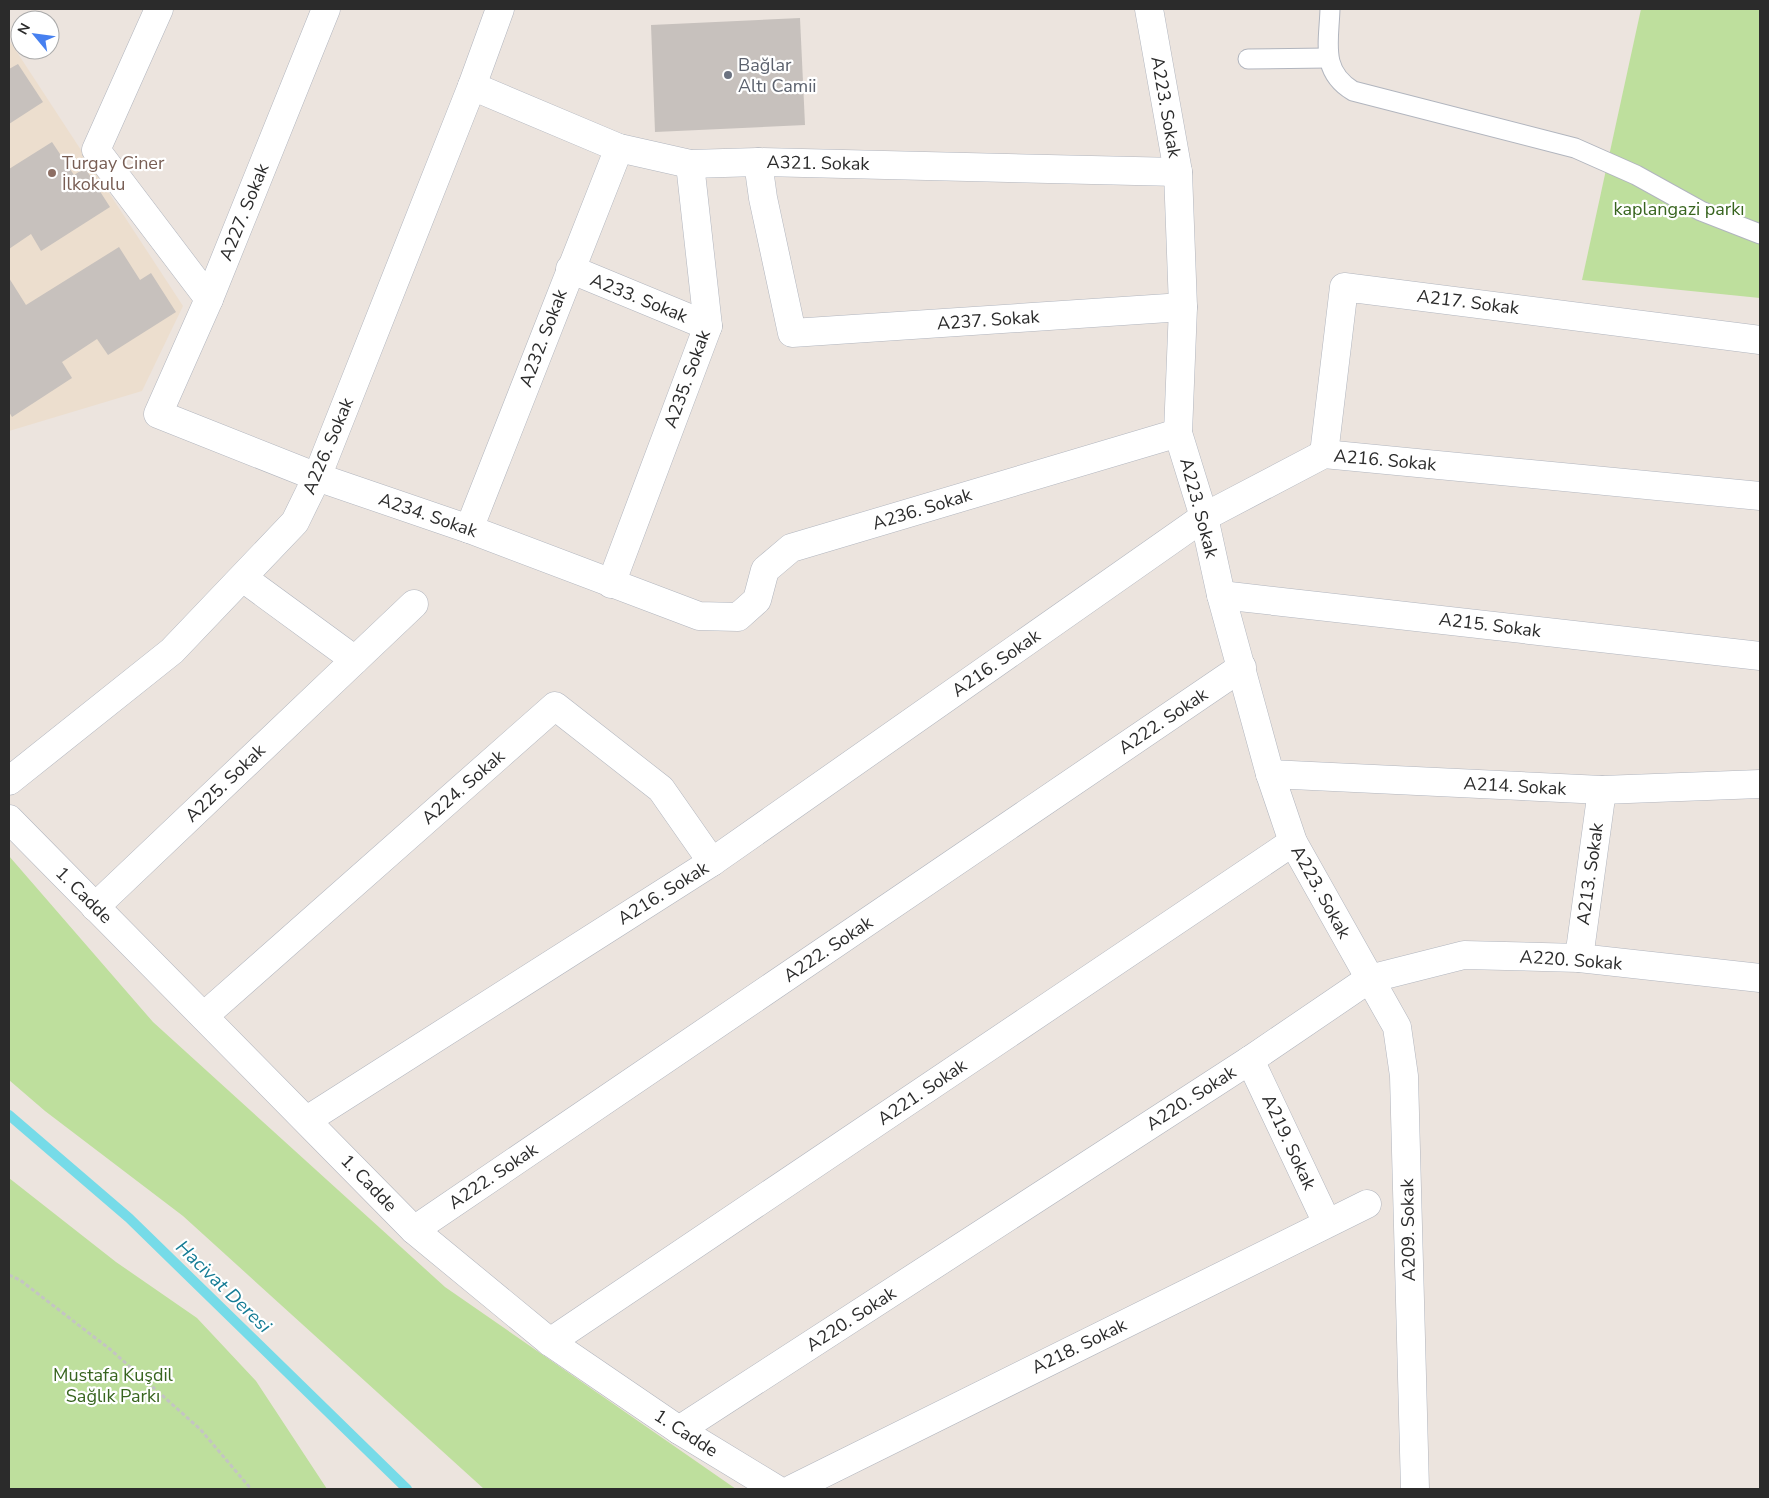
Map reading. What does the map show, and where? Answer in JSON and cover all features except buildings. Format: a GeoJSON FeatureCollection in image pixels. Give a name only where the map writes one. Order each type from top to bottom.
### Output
{"type":"FeatureCollection","features":[{"type":"Feature","properties":{"kind":"street"},"geometry":{"type":"LineString","coordinates":[[159,9],[96,150],[209,299]]}},
{"type":"Feature","properties":{"kind":"street","name":"A227. Sokak"},"geometry":{"type":"LineString","coordinates":[[158,414],[209,299],[326,9]]}},
{"type":"Feature","properties":{"kind":"street","name":"A226. Sokak"},"geometry":{"type":"LineString","coordinates":[[9,781],[172,651],[296,522],[317,477],[472,86],[500,9]]}},
{"type":"Feature","properties":{"kind":"street","name":"A223. Sokak"},"geometry":{"type":"LineString","coordinates":[[1149,9],[1178,172],[1183,307],[1178,433],[1204,517],[1221,595],[1270,774],[1293,842],[1369,979]]}},
{"type":"Feature","properties":{"kind":"street","name":"A321. Sokak"},"geometry":{"type":"LineString","coordinates":[[472,86],[619,148],[690,164],[758,162],[1178,172]]}},
{"type":"Feature","properties":{"kind":"street","name":"A232. Sokak"},"geometry":{"type":"LineString","coordinates":[[469,529],[619,148]]}},
{"type":"Feature","properties":{"kind":"street","name":"A237. Sokak"},"geometry":{"type":"LineString","coordinates":[[758,162],[763,198],[792,333],[1183,307]]}},
{"type":"Feature","properties":{"kind":"street","name":"A235. Sokak"},"geometry":{"type":"LineString","coordinates":[[611,584],[708,326],[690,164]]}},
{"type":"Feature","properties":{"kind":"street","name":"A233. Sokak"},"geometry":{"type":"LineString","coordinates":[[570,269],[708,326]]}},
{"type":"Feature","properties":{"kind":"street","name":"A217. Sokak"},"geometry":{"type":"LineString","coordinates":[[1324,454],[1344,286],[1760,340]]}},
{"type":"Feature","properties":{"kind":"street","name":"A234. Sokak"},"geometry":{"type":"LineString","coordinates":[[158,414],[317,477],[469,529],[699,616]]}},
{"type":"Feature","properties":{"kind":"street","name":"A236. Sokak"},"geometry":{"type":"LineString","coordinates":[[699,616],[738,618],[757,600],[764,570],[791,548],[1178,433]]}},
{"type":"Feature","properties":{"kind":"street","name":"A216. Sokak"},"geometry":{"type":"LineString","coordinates":[[307,1120],[712,862],[1204,517],[1324,454],[1760,496]]}},
{"type":"Feature","properties":{"kind":"street"},"geometry":{"type":"LineString","coordinates":[[242,578],[355,660]]}},
{"type":"Feature","properties":{"kind":"street","name":"A215. Sokak"},"geometry":{"type":"LineString","coordinates":[[1221,595],[1760,656]]}},
{"type":"Feature","properties":{"kind":"street","name":"A225. Sokak"},"geometry":{"type":"LineString","coordinates":[[95,907],[414,604]]}},
{"type":"Feature","properties":{"kind":"street","name":"A222. Sokak"},"geometry":{"type":"LineString","coordinates":[[414,1230],[1242,667]]}},
{"type":"Feature","properties":{"kind":"street","name":"A224. Sokak"},"geometry":{"type":"LineString","coordinates":[[204,1016],[555,706],[661,789],[712,862]]}},
{"type":"Feature","properties":{"kind":"street","name":"A214. Sokak"},"geometry":{"type":"LineString","coordinates":[[1270,774],[1602,790],[1760,784]]}},
{"type":"Feature","properties":{"kind":"street","name":"A213. Sokak"},"geometry":{"type":"LineString","coordinates":[[1579,958],[1602,790]]}},
{"type":"Feature","properties":{"kind":"street","name":"1. Cadde"},"geometry":{"type":"LineString","coordinates":[[9,819],[414,1230],[550,1342],[679,1430],[776,1489]]}},
{"type":"Feature","properties":{"kind":"street","name":"A221. Sokak"},"geometry":{"type":"LineString","coordinates":[[550,1342],[1293,842]]}},
{"type":"Feature","properties":{"kind":"street","name":"A220. Sokak"},"geometry":{"type":"LineString","coordinates":[[679,1430],[1250,1060],[1369,979],[1464,955],[1579,958],[1760,978]]}},
{"type":"Feature","properties":{"kind":"street","name":"A209. Sokak"},"geometry":{"type":"LineString","coordinates":[[1369,979],[1396,1027],[1404,1076],[1415,1489]]}},
{"type":"Feature","properties":{"kind":"street","name":"A219. Sokak"},"geometry":{"type":"LineString","coordinates":[[1250,1060],[1327,1223]]}},
{"type":"Feature","properties":{"kind":"street","name":"A218. Sokak"},"geometry":{"type":"LineString","coordinates":[[792,1489],[1367,1204]]}},
{"type":"Feature","properties":{"kind":"lane"},"geometry":{"type":"LineString","coordinates":[[1330,9],[1328,58],[1331,69],[1336,79],[1353,91],[1575,148],[1636,175],[1701,211],[1760,234]]}},
{"type":"Feature","properties":{"kind":"lane"},"geometry":{"type":"LineString","coordinates":[[1248,59],[1328,58]]}},
{"type":"Feature","properties":{"kind":"path"},"geometry":{"type":"LineString","coordinates":[[9,1275],[20,1280],[111,1350],[186,1416],[200,1429],[251,1489]]}},
{"type":"Feature","properties":{"kind":"shaded area","name":"Turgay Ciner İlkokulu"},"geometry":{"type":"Polygon","coordinates":[[[9,40],[10,60],[22,60],[183,306],[142,391],[9,431],[9,40]]]}},
{"type":"Feature","properties":{"kind":"green space","name":"kaplangazi parkı"},"geometry":{"type":"Polygon","coordinates":[[[1641,9],[1760,9],[1760,298],[1582,280],[1641,9]]]}},
{"type":"Feature","properties":{"kind":"green space"},"geometry":{"type":"Polygon","coordinates":[[[9,856],[153,1022],[445,1287],[736,1489],[484,1489],[183,1216],[45,1111],[9,1080],[9,856]]]}},
{"type":"Feature","properties":{"kind":"green space","name":"Mustafa Kuşdil Sağlık Parkı"},"geometry":{"type":"Polygon","coordinates":[[[9,1178],[116,1262],[197,1318],[256,1381],[327,1489],[9,1489],[9,1178]]]}},
{"type":"Feature","properties":{"kind":"waterway","name":"Hacivat Deresi"},"geometry":{"type":"LineString","coordinates":[[9,1115],[129,1218],[407,1489]]}},
{"type":"Feature","properties":{"kind":"place","name":"Bağlar Altı Camii"},"geometry":{"type":"Point","coordinates":[728,75]}},
{"type":"Feature","properties":{"kind":"place","name":"Turgay Ciner İlkokulu"},"geometry":{"type":"Point","coordinates":[52,173]}}]}
